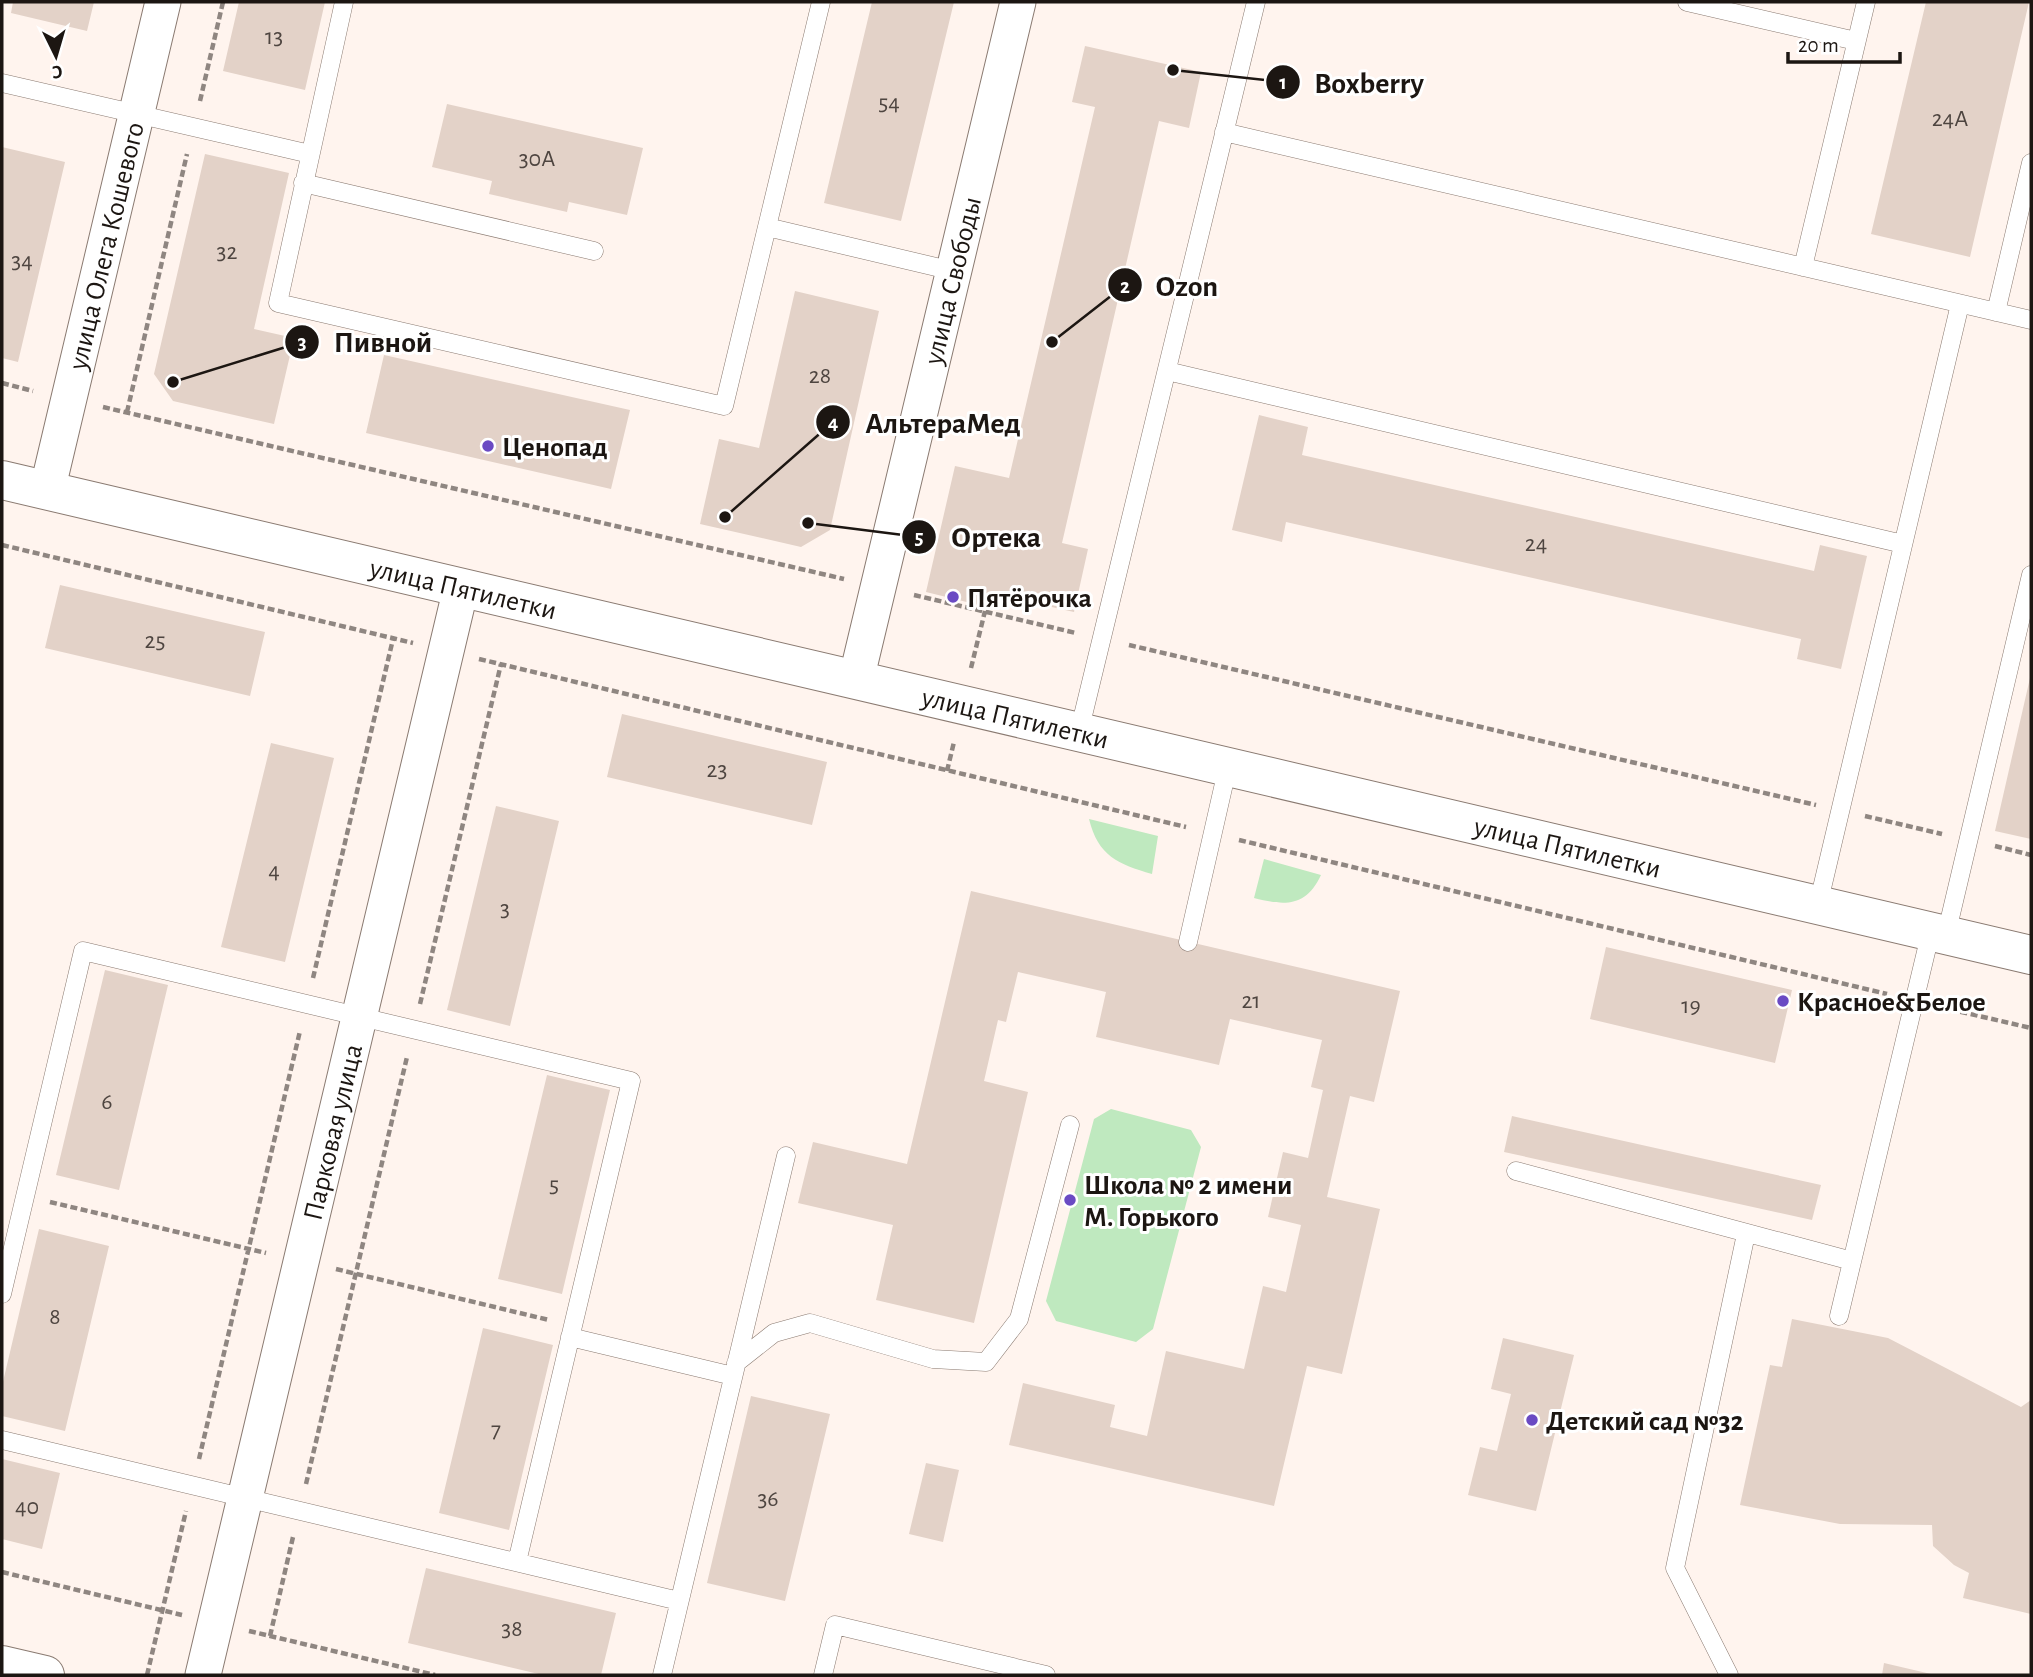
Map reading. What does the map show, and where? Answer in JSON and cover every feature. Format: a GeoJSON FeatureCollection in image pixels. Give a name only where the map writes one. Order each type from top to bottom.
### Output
{"type":"FeatureCollection","features":[{"type":"Feature","properties":{"kind":"main road","name":"улица Пятилетки"},"geometry":{"type":"LineString","coordinates":[[2,480],[2031,955]]}},
{"type":"Feature","properties":{"kind":"main road"},"geometry":{"type":"LineString","coordinates":[[2,1665],[45,1675]]}},
{"type":"Feature","properties":{"kind":"street","name":"улица Олега Кошевого"},"geometry":{"type":"LineString","coordinates":[[47,491],[163,2]]}},
{"type":"Feature","properties":{"kind":"street","name":"улица Свободы"},"geometry":{"type":"LineString","coordinates":[[856,680],[1018,2]]}},
{"type":"Feature","properties":{"kind":"street","name":"Парковая улица"},"geometry":{"type":"LineString","coordinates":[[203,1675],[461,588]]}},
{"type":"Feature","properties":{"kind":"lane"},"geometry":{"type":"LineString","coordinates":[[344,2],[278,303],[724,406],[821,2]]}},
{"type":"Feature","properties":{"kind":"lane"},"geometry":{"type":"LineString","coordinates":[[1079,732],[1256,2]]}},
{"type":"Feature","properties":{"kind":"lane"},"geometry":{"type":"LineString","coordinates":[[1687,2],[1856,41]]}},
{"type":"Feature","properties":{"kind":"lane"},"geometry":{"type":"LineString","coordinates":[[1803,267],[1866,2]]}},
{"type":"Feature","properties":{"kind":"lane"},"geometry":{"type":"LineString","coordinates":[[2,83],[310,154]]}},
{"type":"Feature","properties":{"kind":"lane"},"geometry":{"type":"LineString","coordinates":[[1224,132],[2031,320]]}},
{"type":"Feature","properties":{"kind":"lane"},"geometry":{"type":"LineString","coordinates":[[1996,312],[2031,163]]}},
{"type":"Feature","properties":{"kind":"lane"},"geometry":{"type":"LineString","coordinates":[[303,183],[594,251]]}},
{"type":"Feature","properties":{"kind":"lane"},"geometry":{"type":"LineString","coordinates":[[767,226],[953,271]]}},
{"type":"Feature","properties":{"kind":"lane"},"geometry":{"type":"LineString","coordinates":[[1818,905],[1960,304]]}},
{"type":"Feature","properties":{"kind":"lane"},"geometry":{"type":"LineString","coordinates":[[1167,371],[1903,544]]}},
{"type":"Feature","properties":{"kind":"lane"},"geometry":{"type":"LineString","coordinates":[[1839,1316],[1914,1000],[1969,840],[2031,575]]}},
{"type":"Feature","properties":{"kind":"lane"},"geometry":{"type":"LineString","coordinates":[[1188,942],[1228,765]]}},
{"type":"Feature","properties":{"kind":"lane"},"geometry":{"type":"LineString","coordinates":[[2,1294],[83,951],[631,1081],[517,1562]]}},
{"type":"Feature","properties":{"kind":"lane"},"geometry":{"type":"LineString","coordinates":[[734,1370],[774,1333],[810,1323],[933,1359],[986,1362],[1019,1319],[1070,1125]]}},
{"type":"Feature","properties":{"kind":"lane"},"geometry":{"type":"LineString","coordinates":[[662,1675],[786,1156]]}},
{"type":"Feature","properties":{"kind":"lane"},"geometry":{"type":"LineString","coordinates":[[1516,1171],[1852,1261]]}},
{"type":"Feature","properties":{"kind":"lane"},"geometry":{"type":"LineString","coordinates":[[1729,1675],[1675,1567],[1746,1234]]}},
{"type":"Feature","properties":{"kind":"lane"},"geometry":{"type":"LineString","coordinates":[[570,1337],[734,1370]]}},
{"type":"Feature","properties":{"kind":"lane"},"geometry":{"type":"LineString","coordinates":[[2,1440],[679,1601]]}},
{"type":"Feature","properties":{"kind":"lane"},"geometry":{"type":"LineString","coordinates":[[823,1675],[835,1625],[1046,1675]]}},
{"type":"Feature","properties":{"kind":"path"},"geometry":{"type":"LineString","coordinates":[[127,412],[223,2]]}},
{"type":"Feature","properties":{"kind":"path"},"geometry":{"type":"LineString","coordinates":[[2,383],[2031,855]]}},
{"type":"Feature","properties":{"kind":"path"},"geometry":{"type":"LineString","coordinates":[[2,545],[2031,1028]]}},
{"type":"Feature","properties":{"kind":"path"},"geometry":{"type":"LineString","coordinates":[[147,1675],[393,639]]}},
{"type":"Feature","properties":{"kind":"path"},"geometry":{"type":"LineString","coordinates":[[270,1636],[501,664]]}},
{"type":"Feature","properties":{"kind":"green space"},"geometry":{"type":"Polygon","coordinates":[[[1089,819],[1158,836],[1152,874],[1111,857],[1098,842],[1089,819]]]}},
{"type":"Feature","properties":{"kind":"green space"},"geometry":{"type":"Polygon","coordinates":[[[1264,859],[1321,875],[1309,893],[1294,902],[1254,898],[1264,859]]]}},
{"type":"Feature","properties":{"kind":"green space"},"geometry":{"type":"Polygon","coordinates":[[[1111,1109],[1191,1130],[1201,1147],[1153,1329],[1136,1342],[1056,1321],[1046,1301],[1094,1119],[1111,1109]]]}},
{"type":"Feature","properties":{"kind":"building"},"geometry":{"type":"Polygon","coordinates":[[[13,2],[94,2],[87,31],[11,13],[13,2]]]}},
{"type":"Feature","properties":{"kind":"building"},"geometry":{"type":"Polygon","coordinates":[[[239,2],[325,2],[305,90],[223,71],[239,2]]]}},
{"type":"Feature","properties":{"kind":"building"},"geometry":{"type":"Polygon","coordinates":[[[872,2],[954,2],[901,221],[824,203],[872,2]]]}},
{"type":"Feature","properties":{"kind":"building"},"geometry":{"type":"Polygon","coordinates":[[[1926,2],[2029,2],[1970,257],[1871,234],[1926,2]]]}},
{"type":"Feature","properties":{"kind":"building"},"geometry":{"type":"Polygon","coordinates":[[[1085,46],[1201,72],[1189,128],[1159,121],[1062,543],[1088,549],[1074,612],[998,595],[995,609],[926,592],[955,466],[1009,478],[1095,107],[1072,102],[1085,46]]]}},
{"type":"Feature","properties":{"kind":"building"},"geometry":{"type":"Polygon","coordinates":[[[447,104],[643,148],[627,215],[569,202],[567,212],[489,194],[492,181],[432,167],[447,104]]]}},
{"type":"Feature","properties":{"kind":"building"},"geometry":{"type":"Polygon","coordinates":[[[2,147],[65,162],[18,362],[2,358],[2,147]]]}},
{"type":"Feature","properties":{"kind":"building"},"geometry":{"type":"Polygon","coordinates":[[[205,154],[289,173],[254,329],[294,338],[274,424],[173,401],[154,374],[205,154]]]}},
{"type":"Feature","properties":{"kind":"building"},"geometry":{"type":"Polygon","coordinates":[[[795,291],[879,311],[830,530],[801,547],[700,524],[719,439],[759,448],[795,291]]]}},
{"type":"Feature","properties":{"kind":"building"},"geometry":{"type":"Polygon","coordinates":[[[384,355],[630,410],[611,489],[366,433],[384,355]]]}},
{"type":"Feature","properties":{"kind":"building"},"geometry":{"type":"Polygon","coordinates":[[[1259,415],[1308,427],[1302,455],[1814,571],[1820,545],[1867,556],[1841,669],[1797,659],[1801,639],[1286,522],[1282,542],[1232,530],[1259,415]]]}},
{"type":"Feature","properties":{"kind":"building"},"geometry":{"type":"Polygon","coordinates":[[[60,585],[265,632],[250,696],[45,648],[60,585]]]}},
{"type":"Feature","properties":{"kind":"building"},"geometry":{"type":"Polygon","coordinates":[[[2031,678],[2031,839],[1995,831],[2031,678]]]}},
{"type":"Feature","properties":{"kind":"building"},"geometry":{"type":"Polygon","coordinates":[[[622,714],[827,762],[812,825],[607,777],[622,714]]]}},
{"type":"Feature","properties":{"kind":"building"},"geometry":{"type":"Polygon","coordinates":[[[271,743],[334,758],[285,962],[221,947],[271,743]]]}},
{"type":"Feature","properties":{"kind":"building"},"geometry":{"type":"Polygon","coordinates":[[[496,806],[559,821],[510,1026],[447,1010],[496,806]]]}},
{"type":"Feature","properties":{"kind":"building"},"geometry":{"type":"Polygon","coordinates":[[[971,891],[1400,991],[1374,1102],[1350,1096],[1327,1197],[1380,1209],[1342,1374],[1307,1366],[1274,1506],[1009,1445],[1023,1383],[1115,1405],[1110,1427],[1147,1436],[1166,1351],[1244,1369],[1263,1286],[1286,1292],[1301,1225],[1268,1217],[1283,1152],[1308,1158],[1323,1090],[1311,1087],[1322,1040],[1230,1019],[1219,1065],[1096,1037],[1106,992],[1018,972],[1006,1022],[998,1020],[984,1081],[1028,1092],[974,1323],[876,1300],[893,1225],[798,1203],[813,1142],[907,1164],[971,891]]]}},
{"type":"Feature","properties":{"kind":"building"},"geometry":{"type":"Polygon","coordinates":[[[1606,947],[1792,990],[1775,1063],[1590,1019],[1606,947]]]}},
{"type":"Feature","properties":{"kind":"building"},"geometry":{"type":"Polygon","coordinates":[[[105,970],[168,985],[119,1190],[56,1175],[105,970]]]}},
{"type":"Feature","properties":{"kind":"building"},"geometry":{"type":"Polygon","coordinates":[[[547,1075],[610,1090],[562,1294],[498,1279],[547,1075]]]}},
{"type":"Feature","properties":{"kind":"building"},"geometry":{"type":"Polygon","coordinates":[[[1512,1116],[1821,1185],[1812,1220],[1504,1152],[1512,1116]]]}},
{"type":"Feature","properties":{"kind":"building"},"geometry":{"type":"Polygon","coordinates":[[[39,1229],[109,1246],[65,1431],[2,1416],[2,1386],[39,1229]]]}},
{"type":"Feature","properties":{"kind":"building"},"geometry":{"type":"Polygon","coordinates":[[[1792,1319],[1888,1338],[2021,1407],[2031,1400],[2031,1614],[1963,1598],[1969,1573],[1954,1565],[1933,1546],[1932,1525],[1840,1524],[1740,1505],[1770,1365],[1782,1367],[1792,1319]]]}},
{"type":"Feature","properties":{"kind":"building"},"geometry":{"type":"Polygon","coordinates":[[[483,1328],[553,1345],[509,1530],[439,1513],[483,1328]]]}},
{"type":"Feature","properties":{"kind":"building","name":"Детский сад №32"},"geometry":{"type":"Polygon","coordinates":[[[1503,1338],[1574,1355],[1536,1511],[1468,1495],[1480,1447],[1497,1451],[1511,1394],[1491,1389],[1503,1338]]]}},
{"type":"Feature","properties":{"kind":"building"},"geometry":{"type":"Polygon","coordinates":[[[751,1396],[830,1414],[785,1601],[707,1583],[751,1396]]]}},
{"type":"Feature","properties":{"kind":"building"},"geometry":{"type":"Polygon","coordinates":[[[2,1459],[60,1473],[42,1549],[2,1539],[2,1459]]]}},
{"type":"Feature","properties":{"kind":"building"},"geometry":{"type":"Polygon","coordinates":[[[926,1463],[959,1470],[943,1542],[909,1534],[926,1463]]]}},
{"type":"Feature","properties":{"kind":"building"},"geometry":{"type":"Polygon","coordinates":[[[426,1568],[616,1613],[601,1675],[543,1675],[408,1643],[426,1568]]]}},
{"type":"Feature","properties":{"kind":"building"},"geometry":{"type":"Polygon","coordinates":[[[1884,1663],[1931,1674],[1931,1675],[1882,1675],[1884,1663]]]}},
{"type":"Feature","properties":{"kind":"place","name":"Boxberry"},"geometry":{"type":"Point","coordinates":[1173,70]}},
{"type":"Feature","properties":{"kind":"place","name":"Ozon"},"geometry":{"type":"Point","coordinates":[1052,342]}},
{"type":"Feature","properties":{"kind":"place","name":"Пивной"},"geometry":{"type":"Point","coordinates":[173,382]}},
{"type":"Feature","properties":{"kind":"place","name":"Ценопад"},"geometry":{"type":"Point","coordinates":[488,446]}},
{"type":"Feature","properties":{"kind":"place","name":"АльтераМед"},"geometry":{"type":"Point","coordinates":[725,517]}},
{"type":"Feature","properties":{"kind":"place","name":"Ортека"},"geometry":{"type":"Point","coordinates":[808,523]}},
{"type":"Feature","properties":{"kind":"place","name":"Пятёрочка"},"geometry":{"type":"Point","coordinates":[953,597]}},
{"type":"Feature","properties":{"kind":"place","name":"Красное&Белое"},"geometry":{"type":"Point","coordinates":[1783,1001]}},
{"type":"Feature","properties":{"kind":"place","name":"Школа № 2 имени М. Горького"},"geometry":{"type":"Point","coordinates":[1070,1200]}},
{"type":"Feature","properties":{"kind":"place","name":"Детский сад №32"},"geometry":{"type":"Point","coordinates":[1532,1420]}}]}
